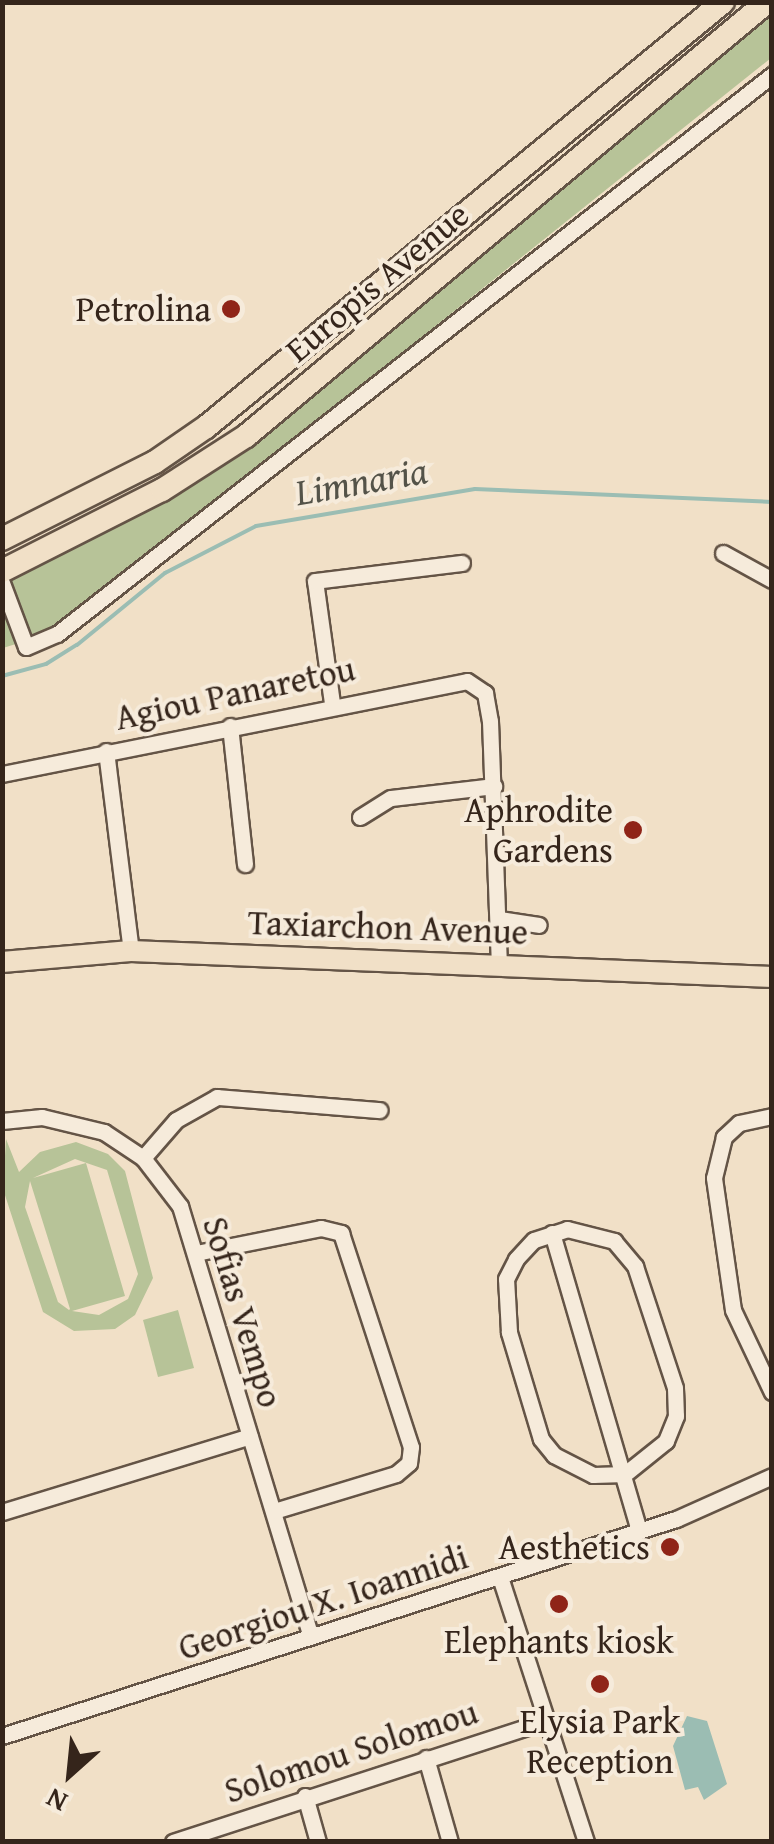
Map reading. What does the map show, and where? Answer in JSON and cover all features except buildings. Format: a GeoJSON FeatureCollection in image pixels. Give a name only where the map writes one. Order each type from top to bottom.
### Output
{"type":"FeatureCollection","features":[{"type":"Feature","properties":{"kind":"highway","name":"Europis Avenue"},"geometry":{"type":"LineString","coordinates":[[2,539],[155,462],[206,427],[722,2]]}},
{"type":"Feature","properties":{"kind":"highway","name":"Europis Avenue"},"geometry":{"type":"LineString","coordinates":[[2,571],[162,490],[246,436],[767,2]]}},
{"type":"Feature","properties":{"kind":"main road","name":"Taxiarchon Avenue"},"geometry":{"type":"LineString","coordinates":[[2,962],[132,952],[499,963],[772,977]]}},
{"type":"Feature","properties":{"kind":"street"},"geometry":{"type":"LineString","coordinates":[[2,583],[26,648],[57,634],[772,75]]}},
{"type":"Feature","properties":{"kind":"street"},"geometry":{"type":"LineString","coordinates":[[724,553],[772,580]]}},
{"type":"Feature","properties":{"kind":"street"},"geometry":{"type":"LineString","coordinates":[[332,703],[315,581],[337,574],[462,563]]}},
{"type":"Feature","properties":{"kind":"street","name":"Agiou Panaretou"},"geometry":{"type":"LineString","coordinates":[[2,774],[332,703],[423,685],[467,681],[479,687],[490,721],[494,786]]}},
{"type":"Feature","properties":{"kind":"street"},"geometry":{"type":"LineString","coordinates":[[230,726],[245,864]]}},
{"type":"Feature","properties":{"kind":"street"},"geometry":{"type":"LineString","coordinates":[[106,751],[132,952]]}},
{"type":"Feature","properties":{"kind":"street"},"geometry":{"type":"LineString","coordinates":[[360,817],[391,798],[494,786],[499,963]]}},
{"type":"Feature","properties":{"kind":"street"},"geometry":{"type":"LineString","coordinates":[[499,920],[539,925]]}},
{"type":"Feature","properties":{"kind":"street"},"geometry":{"type":"LineString","coordinates":[[142,1158],[176,1120],[217,1097],[380,1110]]}},
{"type":"Feature","properties":{"kind":"street"},"geometry":{"type":"LineString","coordinates":[[772,1116],[739,1123],[724,1136],[714,1178],[733,1310],[772,1392]]}},
{"type":"Feature","properties":{"kind":"street","name":"Sofias Vempo"},"geometry":{"type":"LineString","coordinates":[[2,1121],[42,1117],[84,1125],[142,1158],[180,1206],[311,1636]]}},
{"type":"Feature","properties":{"kind":"street"},"geometry":{"type":"LineString","coordinates":[[196,1253],[321,1228],[341,1234],[411,1447],[408,1463],[396,1474],[274,1511]]}},
{"type":"Feature","properties":{"kind":"street"},"geometry":{"type":"LineString","coordinates":[[566,1229],[614,1241],[634,1266],[675,1388],[676,1416],[666,1442],[626,1474],[593,1475],[554,1455],[541,1439],[523,1382],[504,1306],[506,1279],[534,1240],[552,1233],[566,1229]]}},
{"type":"Feature","properties":{"kind":"street"},"geometry":{"type":"LineString","coordinates":[[552,1233],[640,1531]]}},
{"type":"Feature","properties":{"kind":"street"},"geometry":{"type":"LineString","coordinates":[[2,1512],[250,1436]]}},
{"type":"Feature","properties":{"kind":"street","name":"Georgiou X. Ioannidi"},"geometry":{"type":"LineString","coordinates":[[2,1736],[640,1531],[772,1476]]}},
{"type":"Feature","properties":{"kind":"street"},"geometry":{"type":"LineString","coordinates":[[500,1576],[586,1842]]}},
{"type":"Feature","properties":{"kind":"street","name":"Solomou Solomou"},"geometry":{"type":"LineString","coordinates":[[172,1842],[548,1720]]}},
{"type":"Feature","properties":{"kind":"street"},"geometry":{"type":"LineString","coordinates":[[426,1758],[450,1842]]}},
{"type":"Feature","properties":{"kind":"street"},"geometry":{"type":"LineString","coordinates":[[305,1796],[318,1842]]}},
{"type":"Feature","properties":{"kind":"green space"},"geometry":{"type":"Polygon","coordinates":[[[771,14],[771,58],[51,633],[3,648],[2,576],[206,469],[771,14]]]}},
{"type":"Feature","properties":{"kind":"green space"},"geometry":{"type":"Polygon","coordinates":[[[6,1139],[19,1172],[40,1152],[76,1142],[108,1154],[125,1171],[153,1278],[135,1315],[115,1329],[74,1331],[43,1312],[3,1189],[6,1139]],[[75,1159],[33,1178],[86,1163],[125,1296],[72,1311],[99,1315],[128,1299],[138,1274],[107,1170],[75,1159]],[[30,1181],[25,1207],[58,1302],[69,1310],[70,1309],[30,1181]]]}},
{"type":"Feature","properties":{"kind":"green space"},"geometry":{"type":"Polygon","coordinates":[[[178,1310],[194,1368],[158,1377],[143,1320],[178,1310]]]}},
{"type":"Feature","properties":{"kind":"water"},"geometry":{"type":"Polygon","coordinates":[[[687,1716],[707,1721],[727,1784],[704,1800],[698,1787],[685,1790],[673,1746],[687,1716]]]}},
{"type":"Feature","properties":{"kind":"waterway","name":"Limnaria"},"geometry":{"type":"LineString","coordinates":[[2,676],[46,664],[77,645],[165,573],[256,526],[475,489],[772,502]]}},
{"type":"Feature","properties":{"kind":"place","name":"Petrolina"},"geometry":{"type":"Point","coordinates":[231,309]}},
{"type":"Feature","properties":{"kind":"place","name":"Aphrodite Gardens"},"geometry":{"type":"Point","coordinates":[633,830]}},
{"type":"Feature","properties":{"kind":"place","name":"Aesthetics"},"geometry":{"type":"Point","coordinates":[670,1547]}},
{"type":"Feature","properties":{"kind":"place","name":"Elephants kiosk"},"geometry":{"type":"Point","coordinates":[559,1604]}},
{"type":"Feature","properties":{"kind":"place","name":"Elysia Park Reception"},"geometry":{"type":"Point","coordinates":[600,1684]}}]}
